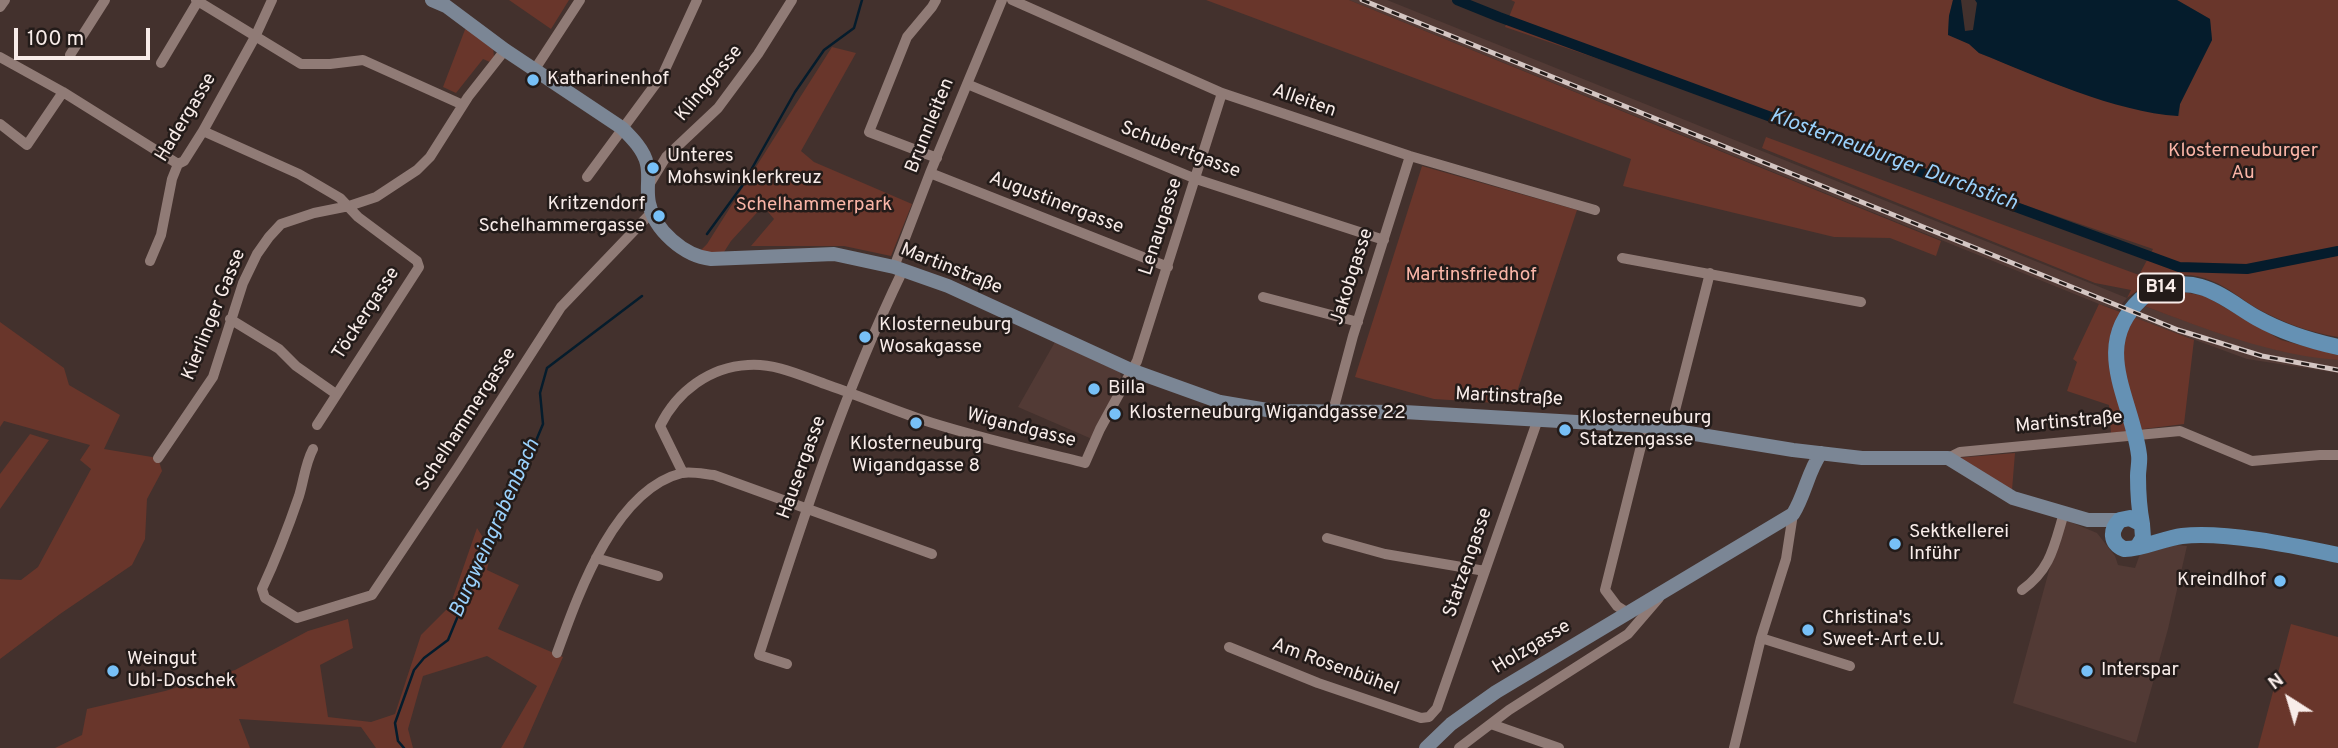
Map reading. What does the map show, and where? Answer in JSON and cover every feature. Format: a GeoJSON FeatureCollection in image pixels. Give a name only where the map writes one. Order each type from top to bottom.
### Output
{"type":"FeatureCollection","features":[{"type":"Feature","properties":{"kind":"main road"},"geometry":{"type":"LineString","coordinates":[[432,0],[446,6],[505,50],[622,128],[635,141],[647,161],[651,214]]}},
{"type":"Feature","properties":{"kind":"main road","name":"Martinstraße"},"geometry":{"type":"LineString","coordinates":[[651,214],[680,247],[696,257],[711,259],[834,254],[898,268],[948,286],[1131,370],[1220,402],[1273,411],[1538,419],[1646,426],[1821,453],[1862,457],[1948,458]]}},
{"type":"Feature","properties":{"kind":"main road","name":"B14"},"geometry":{"type":"LineString","coordinates":[[2138,546],[2143,538],[2139,457],[2116,369],[2115,347],[2122,323],[2132,308],[2157,289],[2188,284],[2223,297],[2275,328],[2338,347]]}},
{"type":"Feature","properties":{"kind":"main road"},"geometry":{"type":"LineString","coordinates":[[1793,514],[1800,503],[1815,460],[1821,453]]}},
{"type":"Feature","properties":{"kind":"main road"},"geometry":{"type":"LineString","coordinates":[[1948,458],[2013,498],[2088,520],[2104,530],[2124,550],[2182,536],[2217,536],[2338,555]]}},
{"type":"Feature","properties":{"kind":"main road","name":"B14"},"geometry":{"type":"LineString","coordinates":[[2115,542],[2113,530],[2122,519],[2138,477]]}},
{"type":"Feature","properties":{"kind":"main road","name":"Holzgasse"},"geometry":{"type":"LineString","coordinates":[[1426,748],[1451,724],[1496,692],[1793,514]]}},
{"type":"Feature","properties":{"kind":"main road"},"geometry":{"type":"LineString","coordinates":[[2088,520],[2135,519],[2143,527],[2182,536]]}},
{"type":"Feature","properties":{"kind":"street"},"geometry":{"type":"LineString","coordinates":[[0,7],[5,0]]}},
{"type":"Feature","properties":{"kind":"street"},"geometry":{"type":"LineString","coordinates":[[70,55],[105,0]]}},
{"type":"Feature","properties":{"kind":"street","name":"Hadergasse"},"geometry":{"type":"LineString","coordinates":[[150,261],[161,235],[172,179],[178,164],[184,161],[203,131],[255,37],[272,0]]}},
{"type":"Feature","properties":{"kind":"street"},"geometry":{"type":"LineString","coordinates":[[535,69],[580,0]]}},
{"type":"Feature","properties":{"kind":"street"},"geometry":{"type":"LineString","coordinates":[[587,177],[663,75],[697,0]]}},
{"type":"Feature","properties":{"kind":"street","name":"Klinggasse"},"geometry":{"type":"LineString","coordinates":[[649,186],[666,157],[718,108],[758,54],[792,0]]}},
{"type":"Feature","properties":{"kind":"street"},"geometry":{"type":"LineString","coordinates":[[936,0],[907,37],[869,132],[937,158]]}},
{"type":"Feature","properties":{"kind":"street","name":"Brunnleiten"},"geometry":{"type":"LineString","coordinates":[[898,268],[930,173],[1002,0]]}},
{"type":"Feature","properties":{"kind":"street","name":"Alleiten"},"geometry":{"type":"LineString","coordinates":[[1012,0],[1222,93],[1410,156],[1595,210]]}},
{"type":"Feature","properties":{"kind":"street"},"geometry":{"type":"LineString","coordinates":[[161,62],[197,1],[301,64],[363,60],[463,105]]}},
{"type":"Feature","properties":{"kind":"street","name":"Kierlinger Gasse"},"geometry":{"type":"LineString","coordinates":[[158,458],[213,377],[243,283],[257,254],[281,224],[376,197],[418,170],[430,158],[463,105],[505,50]]}},
{"type":"Feature","properties":{"kind":"street"},"geometry":{"type":"LineString","coordinates":[[0,57],[63,92],[178,164]]}},
{"type":"Feature","properties":{"kind":"street","name":"Schubertgasse"},"geometry":{"type":"LineString","coordinates":[[967,83],[1196,179],[1384,240]]}},
{"type":"Feature","properties":{"kind":"street"},"geometry":{"type":"LineString","coordinates":[[0,124],[27,145],[63,92]]}},
{"type":"Feature","properties":{"kind":"street","name":"Lenaugasse"},"geometry":{"type":"LineString","coordinates":[[1131,370],[1137,361],[1168,267],[1222,93]]}},
{"type":"Feature","properties":{"kind":"street"},"geometry":{"type":"LineString","coordinates":[[203,131],[299,174],[349,206]]}},
{"type":"Feature","properties":{"kind":"street","name":"Jakobgasse"},"geometry":{"type":"LineString","coordinates":[[1333,411],[1410,156]]}},
{"type":"Feature","properties":{"kind":"street","name":"Augustinergasse"},"geometry":{"type":"LineString","coordinates":[[930,173],[1168,267]]}},
{"type":"Feature","properties":{"kind":"street","name":"Töckergasse"},"geometry":{"type":"LineString","coordinates":[[317,425],[419,267],[413,256],[358,217],[349,206]]}},
{"type":"Feature","properties":{"kind":"street","name":"Schelhammergasse"},"geometry":{"type":"LineString","coordinates":[[313,449],[279,552],[262,589],[265,598],[297,618],[372,595],[561,307],[651,214]]}},
{"type":"Feature","properties":{"kind":"street"},"geometry":{"type":"LineString","coordinates":[[1622,258],[1861,302]]}},
{"type":"Feature","properties":{"kind":"street","name":"Hausergasse"},"geometry":{"type":"LineString","coordinates":[[787,664],[759,655],[806,507],[898,268]]}},
{"type":"Feature","properties":{"kind":"street"},"geometry":{"type":"LineString","coordinates":[[1670,430],[1710,273]]}},
{"type":"Feature","properties":{"kind":"street"},"geometry":{"type":"LineString","coordinates":[[1263,297],[1358,322]]}},
{"type":"Feature","properties":{"kind":"street"},"geometry":{"type":"LineString","coordinates":[[230,319],[279,349],[296,366],[335,394]]}},
{"type":"Feature","properties":{"kind":"street"},"geometry":{"type":"LineString","coordinates":[[683,473],[660,426],[679,399],[704,376],[717,370],[747,365],[772,366],[849,393]]}},
{"type":"Feature","properties":{"kind":"street","name":"Wigandgasse"},"geometry":{"type":"LineString","coordinates":[[849,393],[957,431],[1085,463],[1131,370]]}},
{"type":"Feature","properties":{"kind":"street","name":"Statzengasse"},"geometry":{"type":"LineString","coordinates":[[1429,717],[1437,708],[1538,419]]}},
{"type":"Feature","properties":{"kind":"street"},"geometry":{"type":"LineString","coordinates":[[1628,612],[1617,606],[1605,590],[1646,426]]}},
{"type":"Feature","properties":{"kind":"street","name":"Martinstraße"},"geometry":{"type":"LineString","coordinates":[[1948,458],[1960,452],[2180,431],[2252,461],[2320,454],[2338,455]]}},
{"type":"Feature","properties":{"kind":"street"},"geometry":{"type":"LineString","coordinates":[[557,653],[579,590],[630,505],[648,488],[683,473],[714,475],[932,554]]}},
{"type":"Feature","properties":{"kind":"street"},"geometry":{"type":"LineString","coordinates":[[2022,590],[2037,579],[2048,565],[2064,513]]}},
{"type":"Feature","properties":{"kind":"street"},"geometry":{"type":"LineString","coordinates":[[1734,748],[1761,638],[1786,559],[1793,514]]}},
{"type":"Feature","properties":{"kind":"street"},"geometry":{"type":"LineString","coordinates":[[1326,538],[1385,554],[1485,571]]}},
{"type":"Feature","properties":{"kind":"street"},"geometry":{"type":"LineString","coordinates":[[596,558],[658,576]]}},
{"type":"Feature","properties":{"kind":"street","name":"Holzgasse"},"geometry":{"type":"LineString","coordinates":[[1460,748],[1509,710],[1628,634],[1665,591]]}},
{"type":"Feature","properties":{"kind":"street"},"geometry":{"type":"LineString","coordinates":[[1761,638],[1850,666]]}},
{"type":"Feature","properties":{"kind":"street","name":"Am Rosenbühel"},"geometry":{"type":"LineString","coordinates":[[1229,647],[1318,683],[1421,718],[1429,717]]}},
{"type":"Feature","properties":{"kind":"street"},"geometry":{"type":"LineString","coordinates":[[1490,724],[1559,748]]}},
{"type":"Feature","properties":{"kind":"shaded area"},"geometry":{"type":"Polygon","coordinates":[[[1349,0],[1387,0],[2127,298],[2117,310],[2099,304],[1349,0]]]}},
{"type":"Feature","properties":{"kind":"shaded area"},"geometry":{"type":"Polygon","coordinates":[[[2144,306],[2219,333],[2281,351],[2338,360],[2338,373],[2247,359],[2135,318],[2144,306]]]}},
{"type":"Feature","properties":{"kind":"shaded area"},"geometry":{"type":"Polygon","coordinates":[[[1055,342],[1120,372],[1121,378],[1092,439],[1018,407],[1055,342]]]}},
{"type":"Feature","properties":{"kind":"shaded area"},"geometry":{"type":"Polygon","coordinates":[[[2063,519],[2097,533],[2115,556],[2118,565],[2135,568],[2140,554],[2175,545],[2187,546],[2168,629],[2136,743],[2013,703],[2063,519]]]}},
{"type":"Feature","properties":{"kind":"green space"},"geometry":{"type":"Polygon","coordinates":[[[509,0],[569,0],[551,29],[509,0]]]}},
{"type":"Feature","properties":{"kind":"green space"},"geometry":{"type":"Polygon","coordinates":[[[1206,0],[1349,0],[1941,241],[1936,256],[1890,238],[1834,237],[1623,186],[1631,159],[1206,0]]]}},
{"type":"Feature","properties":{"kind":"green space","name":"Klosterneuburger Au"},"geometry":{"type":"Polygon","coordinates":[[[1511,0],[1953,0],[1948,34],[1969,44],[1979,53],[2075,91],[2179,116],[2180,104],[2212,40],[2210,19],[2177,0],[2338,0],[2338,337],[2277,319],[2224,287],[2200,277],[2167,277],[2146,285],[2127,298],[2131,290],[2095,283],[1762,148],[1766,137],[2139,275],[2153,249],[1505,27],[1515,2],[1511,0]]]}},
{"type":"Feature","properties":{"kind":"green space"},"geometry":{"type":"Polygon","coordinates":[[[466,27],[493,47],[494,57],[490,62],[483,59],[456,93],[443,87],[466,27]]]}},
{"type":"Feature","properties":{"kind":"green space","name":"Schelhammerpark"},"geometry":{"type":"Polygon","coordinates":[[[832,47],[856,53],[801,151],[814,162],[912,204],[891,256],[844,246],[751,246],[774,219],[763,206],[724,252],[698,253],[707,244],[832,47]]]}},
{"type":"Feature","properties":{"kind":"green space","name":"Martinsfriedhof"},"geometry":{"type":"Polygon","coordinates":[[[1422,166],[1577,210],[1513,404],[1434,399],[1355,377],[1422,166]]]}},
{"type":"Feature","properties":{"kind":"green space"},"geometry":{"type":"Polygon","coordinates":[[[2183,292],[2205,296],[2281,340],[2338,355],[2338,360],[2264,347],[2144,306],[2156,298],[2183,292]]]}},
{"type":"Feature","properties":{"kind":"green space"},"geometry":{"type":"Polygon","coordinates":[[[2099,304],[2194,340],[2184,424],[2111,433],[2109,405],[2067,391],[2077,362],[2073,359],[2099,304]]]}},
{"type":"Feature","properties":{"kind":"green space"},"geometry":{"type":"Polygon","coordinates":[[[0,322],[64,368],[69,385],[120,415],[104,449],[158,458],[162,471],[147,499],[145,539],[132,565],[0,659],[0,579],[21,580],[38,567],[91,469],[80,460],[90,445],[4,421],[0,427],[0,322]]]}},
{"type":"Feature","properties":{"kind":"green space"},"geometry":{"type":"Polygon","coordinates":[[[30,434],[49,440],[0,509],[0,474],[30,434]]]}},
{"type":"Feature","properties":{"kind":"green space"},"geometry":{"type":"Polygon","coordinates":[[[2015,453],[2012,490],[1956,458],[2015,453]]]}},
{"type":"Feature","properties":{"kind":"green space"},"geometry":{"type":"Polygon","coordinates":[[[477,528],[491,550],[487,570],[519,585],[498,629],[563,657],[523,748],[501,748],[537,686],[487,656],[423,676],[408,729],[413,748],[376,748],[361,727],[239,719],[250,748],[55,748],[82,735],[87,709],[165,691],[235,670],[308,631],[348,619],[353,648],[320,665],[328,717],[371,722],[395,714],[421,635],[450,606],[477,528]]]}},
{"type":"Feature","properties":{"kind":"green space"},"geometry":{"type":"Polygon","coordinates":[[[2291,624],[2338,637],[2338,748],[2258,748],[2291,624]]]}},
{"type":"Feature","properties":{"kind":"water"},"geometry":{"type":"Polygon","coordinates":[[[1953,0],[1961,0],[1965,31],[1973,30],[1977,3],[1975,0],[2177,0],[2210,19],[2212,40],[2180,104],[2178,116],[2154,113],[2103,101],[1979,53],[1969,44],[1948,35],[1953,0]]]}},
{"type":"Feature","properties":{"kind":"waterway","name":"Burgweingrabenbach"},"geometry":{"type":"LineString","coordinates":[[707,234],[742,186],[795,92],[824,50],[854,28],[862,0]]}},
{"type":"Feature","properties":{"kind":"waterway","name":"Klosterneuburger Durchstich"},"geometry":{"type":"LineString","coordinates":[[1457,0],[2179,267],[2247,269],[2338,251]]}},
{"type":"Feature","properties":{"kind":"waterway","name":"Burgweingrabenbach"},"geometry":{"type":"LineString","coordinates":[[404,748],[398,741],[395,723],[414,670],[424,658],[448,640],[504,504],[528,460],[543,424],[540,393],[547,368],[642,296]]}},
{"type":"Feature","properties":{"kind":"railway"},"geometry":{"type":"LineString","coordinates":[[1362,0],[2178,330],[2262,356],[2338,370]]}},
{"type":"Feature","properties":{"kind":"place","name":"Katharinenhof"},"geometry":{"type":"Point","coordinates":[533,80]}},
{"type":"Feature","properties":{"kind":"place","name":"Unteres Mohswinklerkreuz"},"geometry":{"type":"Point","coordinates":[653,168]}},
{"type":"Feature","properties":{"kind":"place","name":"Kritzendorf Schelhammergasse"},"geometry":{"type":"Point","coordinates":[659,216]}},
{"type":"Feature","properties":{"kind":"place","name":"Klosterneuburg Wosakgasse"},"geometry":{"type":"Point","coordinates":[865,337]}},
{"type":"Feature","properties":{"kind":"place","name":"Billa"},"geometry":{"type":"Point","coordinates":[1094,389]}},
{"type":"Feature","properties":{"kind":"place","name":"Klosterneuburg Wigandgasse 22"},"geometry":{"type":"Point","coordinates":[1115,414]}},
{"type":"Feature","properties":{"kind":"place","name":"Klosterneuburg Wigandgasse 8"},"geometry":{"type":"Point","coordinates":[916,423]}},
{"type":"Feature","properties":{"kind":"place","name":"Klosterneuburg Statzengasse"},"geometry":{"type":"Point","coordinates":[1565,430]}},
{"type":"Feature","properties":{"kind":"place","name":"Sektkellerei Inführ"},"geometry":{"type":"Point","coordinates":[1895,544]}},
{"type":"Feature","properties":{"kind":"place","name":"Kreindlhof"},"geometry":{"type":"Point","coordinates":[2280,581]}},
{"type":"Feature","properties":{"kind":"place","name":"Christina's Sweet-Art e.U."},"geometry":{"type":"Point","coordinates":[1808,630]}},
{"type":"Feature","properties":{"kind":"place","name":"Weingut Ubl-Doschek"},"geometry":{"type":"Point","coordinates":[113,671]}},
{"type":"Feature","properties":{"kind":"place","name":"Interspar"},"geometry":{"type":"Point","coordinates":[2087,671]}}]}
